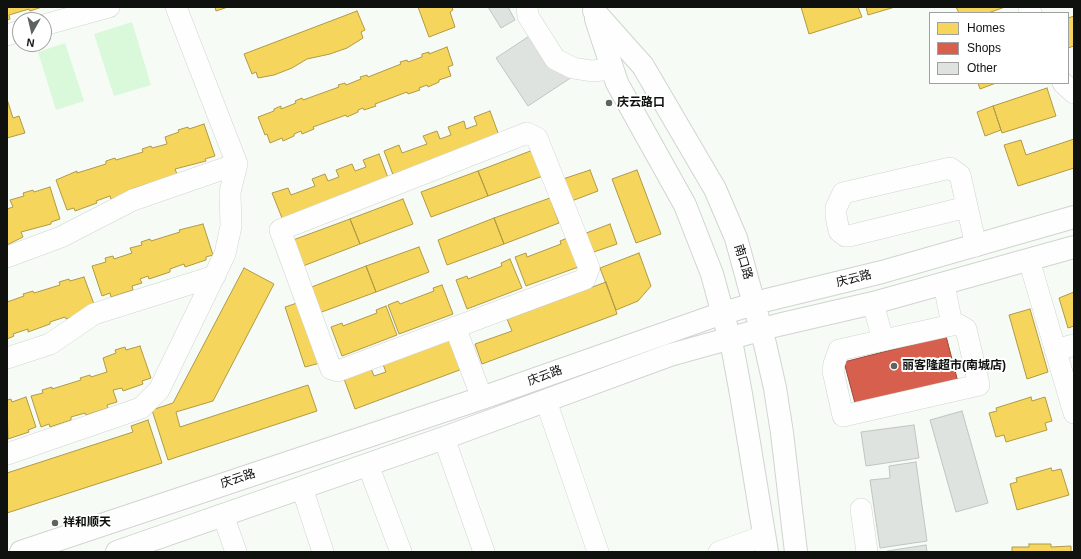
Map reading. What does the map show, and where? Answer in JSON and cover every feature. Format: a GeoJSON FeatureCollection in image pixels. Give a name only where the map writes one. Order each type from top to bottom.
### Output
{"type":"FeatureCollection","features":[{"type":"Feature","properties":{"kind":"main road","name":"南口路"},"geometry":{"type":"LineString","coordinates":[[592,9],[617,83],[685,205],[704,250],[723,314],[742,394],[765,544]]}},
{"type":"Feature","properties":{"kind":"main road","name":"南口路"},"geometry":{"type":"LineString","coordinates":[[592,9],[643,66],[715,189],[736,238],[762,330],[782,433],[796,552]]}},
{"type":"Feature","properties":{"kind":"main road","name":"庆云路"},"geometry":{"type":"LineString","coordinates":[[21,552],[482,398],[723,314],[755,304],[882,272],[1074,217]]}},
{"type":"Feature","properties":{"kind":"main road","name":"庆云路"},"geometry":{"type":"LineString","coordinates":[[117,552],[444,438],[670,355],[729,338],[944,284],[1074,246]]}},
{"type":"Feature","properties":{"kind":"street"},"geometry":{"type":"LineString","coordinates":[[52,23],[109,7]]}},
{"type":"Feature","properties":{"kind":"street"},"geometry":{"type":"LineString","coordinates":[[7,454],[141,408],[159,390],[225,254],[231,209],[230,192],[237,164],[176,7]]}},
{"type":"Feature","properties":{"kind":"street"},"geometry":{"type":"LineString","coordinates":[[527,7],[528,16],[555,59],[573,68],[592,71],[613,69]]}},
{"type":"Feature","properties":{"kind":"street"},"geometry":{"type":"LineString","coordinates":[[1064,84],[1074,93]]}},
{"type":"Feature","properties":{"kind":"street"},"geometry":{"type":"LineString","coordinates":[[527,133],[537,138],[589,268],[585,279],[455,327],[338,371],[331,370],[280,230],[527,133]]}},
{"type":"Feature","properties":{"kind":"street"},"geometry":{"type":"LineString","coordinates":[[7,257],[61,237],[133,200],[237,164]]}},
{"type":"Feature","properties":{"kind":"street"},"geometry":{"type":"LineString","coordinates":[[967,207],[850,236],[839,231],[836,216],[836,208],[843,193],[946,168],[954,170],[960,175],[976,246]]}},
{"type":"Feature","properties":{"kind":"street"},"geometry":{"type":"LineString","coordinates":[[1029,260],[1065,347],[1074,413]]}},
{"type":"Feature","properties":{"kind":"street"},"geometry":{"type":"LineString","coordinates":[[7,358],[50,344],[94,314],[215,276]]}},
{"type":"Feature","properties":{"kind":"street"},"geometry":{"type":"LineString","coordinates":[[944,284],[952,325]]}},
{"type":"Feature","properties":{"kind":"street"},"geometry":{"type":"LineString","coordinates":[[873,303],[883,340]]}},
{"type":"Feature","properties":{"kind":"street"},"geometry":{"type":"LineString","coordinates":[[952,325],[959,325],[966,329],[979,385],[843,416],[833,371],[839,350],[952,325]]}},
{"type":"Feature","properties":{"kind":"street"},"geometry":{"type":"LineString","coordinates":[[455,327],[482,398]]}},
{"type":"Feature","properties":{"kind":"street"},"geometry":{"type":"LineString","coordinates":[[546,401],[598,552]]}},
{"type":"Feature","properties":{"kind":"street"},"geometry":{"type":"LineString","coordinates":[[444,438],[484,552]]}},
{"type":"Feature","properties":{"kind":"street"},"geometry":{"type":"LineString","coordinates":[[368,464],[401,552]]}},
{"type":"Feature","properties":{"kind":"street"},"geometry":{"type":"LineString","coordinates":[[302,488],[323,552]]}},
{"type":"Feature","properties":{"kind":"street"},"geometry":{"type":"LineString","coordinates":[[861,509],[867,552]]}},
{"type":"Feature","properties":{"kind":"street"},"geometry":{"type":"LineString","coordinates":[[223,515],[236,552]]}},
{"type":"Feature","properties":{"kind":"street"},"geometry":{"type":"LineString","coordinates":[[719,552],[765,544]]}},
{"type":"Feature","properties":{"kind":"green space"},"geometry":{"type":"Polygon","coordinates":[[[132,22],[151,85],[114,96],[94,34],[132,22]]]}},
{"type":"Feature","properties":{"kind":"green space"},"geometry":{"type":"Polygon","coordinates":[[[65,43],[84,101],[56,110],[38,52],[52,52],[52,47],[65,43]]]}},
{"type":"Feature","properties":{"kind":"building: Homes"},"geometry":{"type":"Polygon","coordinates":[[[7,7],[42,7],[30,11],[29,9],[19,12],[12,12],[12,14],[9,15],[10,19],[7,20],[7,7]]]}},
{"type":"Feature","properties":{"kind":"building: Homes"},"geometry":{"type":"Polygon","coordinates":[[[215,7],[228,7],[216,11],[215,7]]]}},
{"type":"Feature","properties":{"kind":"building: Homes"},"geometry":{"type":"Polygon","coordinates":[[[418,7],[452,7],[453,10],[450,12],[455,27],[429,37],[418,7]]]}},
{"type":"Feature","properties":{"kind":"building: Homes"},"geometry":{"type":"Polygon","coordinates":[[[801,7],[858,7],[862,17],[809,34],[801,7]]]}},
{"type":"Feature","properties":{"kind":"building: Homes"},"geometry":{"type":"Polygon","coordinates":[[[866,7],[895,7],[868,15],[866,7]]]}},
{"type":"Feature","properties":{"kind":"building: Homes"},"geometry":{"type":"Polygon","coordinates":[[[956,7],[1005,7],[991,12],[958,12],[956,7]]]}},
{"type":"Feature","properties":{"kind":"building: Homes"},"geometry":{"type":"Polygon","coordinates":[[[357,11],[365,30],[361,32],[363,38],[347,48],[330,54],[307,59],[292,68],[274,75],[258,78],[256,72],[252,74],[244,54],[357,11]]]}},
{"type":"Feature","properties":{"kind":"building: Homes"},"geometry":{"type":"Polygon","coordinates":[[[1074,16],[1074,46],[1069,48],[1069,18],[1074,16]]]}},
{"type":"Feature","properties":{"kind":"building: Homes"},"geometry":{"type":"Polygon","coordinates":[[[447,47],[453,65],[448,67],[451,76],[439,80],[439,82],[428,87],[427,85],[419,88],[420,90],[408,94],[407,92],[375,104],[376,106],[364,110],[363,108],[347,117],[346,115],[313,127],[314,129],[302,134],[301,131],[283,141],[282,138],[270,143],[267,134],[265,135],[258,117],[274,111],[274,109],[281,106],[281,109],[296,103],[295,101],[302,98],[303,100],[339,87],[338,85],[345,83],[346,85],[361,79],[360,77],[367,75],[368,77],[401,64],[400,62],[407,60],[408,62],[422,57],[422,54],[429,52],[429,54],[447,47]]]}},
{"type":"Feature","properties":{"kind":"building: Homes"},"geometry":{"type":"Polygon","coordinates":[[[978,84],[993,84],[980,89],[978,84]]]}},
{"type":"Feature","properties":{"kind":"building: Homes"},"geometry":{"type":"Polygon","coordinates":[[[1047,88],[1056,116],[1002,133],[993,106],[1047,88]]]}},
{"type":"Feature","properties":{"kind":"building: Homes"},"geometry":{"type":"Polygon","coordinates":[[[7,99],[13,118],[19,116],[25,133],[7,138],[7,99]]]}},
{"type":"Feature","properties":{"kind":"building: Homes"},"geometry":{"type":"Polygon","coordinates":[[[993,106],[1001,130],[985,136],[977,112],[993,106]]]}},
{"type":"Feature","properties":{"kind":"building: Homes"},"geometry":{"type":"Polygon","coordinates":[[[490,111],[501,141],[395,180],[384,151],[399,145],[402,153],[427,144],[423,136],[437,131],[440,139],[451,135],[448,127],[464,121],[466,129],[477,125],[474,117],[490,111]]]}},
{"type":"Feature","properties":{"kind":"building: Homes"},"geometry":{"type":"Polygon","coordinates":[[[204,124],[215,156],[205,159],[206,161],[175,169],[177,174],[148,186],[147,184],[132,189],[133,192],[111,199],[110,196],[96,201],[97,203],[75,211],[74,208],[67,210],[56,180],[77,171],[77,173],[106,164],[106,161],[115,158],[116,160],[143,152],[142,149],[151,146],[152,148],[167,144],[165,137],[179,132],[178,130],[188,127],[189,129],[204,124]]]}},
{"type":"Feature","properties":{"kind":"building: Homes"},"geometry":{"type":"Polygon","coordinates":[[[1074,139],[1074,168],[1018,186],[1004,145],[1021,140],[1026,155],[1074,139]]]}},
{"type":"Feature","properties":{"kind":"building: Homes"},"geometry":{"type":"Polygon","coordinates":[[[533,150],[543,176],[488,196],[478,171],[533,150]]]}},
{"type":"Feature","properties":{"kind":"building: Homes"},"geometry":{"type":"Polygon","coordinates":[[[379,154],[390,183],[284,223],[272,193],[288,188],[291,195],[315,186],[312,179],[325,174],[328,181],[339,177],[336,170],[352,164],[355,171],[366,167],[363,160],[379,154]]]}},
{"type":"Feature","properties":{"kind":"building: Homes"},"geometry":{"type":"Polygon","coordinates":[[[590,170],[598,191],[569,202],[560,180],[590,170]]]}},
{"type":"Feature","properties":{"kind":"building: Homes"},"geometry":{"type":"Polygon","coordinates":[[[637,170],[661,234],[636,243],[612,179],[637,170]]]}},
{"type":"Feature","properties":{"kind":"building: Homes"},"geometry":{"type":"Polygon","coordinates":[[[478,171],[488,196],[431,217],[421,192],[478,171]]]}},
{"type":"Feature","properties":{"kind":"building: Homes"},"geometry":{"type":"Polygon","coordinates":[[[50,187],[60,219],[51,222],[51,224],[21,232],[23,237],[7,245],[7,209],[13,207],[10,200],[24,196],[23,193],[33,190],[34,192],[50,187]]]}},
{"type":"Feature","properties":{"kind":"building: Homes"},"geometry":{"type":"Polygon","coordinates":[[[550,198],[559,223],[504,244],[494,218],[550,198]]]}},
{"type":"Feature","properties":{"kind":"building: Homes"},"geometry":{"type":"Polygon","coordinates":[[[403,199],[413,224],[360,244],[350,219],[403,199]]]}},
{"type":"Feature","properties":{"kind":"building: Homes"},"geometry":{"type":"Polygon","coordinates":[[[494,218],[504,244],[447,265],[438,240],[494,218]]]}},
{"type":"Feature","properties":{"kind":"building: Homes"},"geometry":{"type":"Polygon","coordinates":[[[350,219],[360,244],[303,266],[293,240],[350,219]]]}},
{"type":"Feature","properties":{"kind":"building: Homes"},"geometry":{"type":"Polygon","coordinates":[[[203,224],[213,255],[206,257],[206,260],[185,267],[184,264],[170,269],[170,272],[149,279],[148,276],[140,279],[142,283],[132,286],[133,290],[111,297],[110,293],[102,296],[92,266],[106,262],[105,258],[113,256],[114,259],[132,253],[130,248],[142,245],[141,242],[150,239],[151,241],[180,232],[179,230],[203,224]]]}},
{"type":"Feature","properties":{"kind":"building: Homes"},"geometry":{"type":"Polygon","coordinates":[[[610,224],[617,244],[588,254],[581,235],[610,224]]]}},
{"type":"Feature","properties":{"kind":"building: Homes"},"geometry":{"type":"Polygon","coordinates":[[[570,237],[581,266],[526,286],[515,257],[526,253],[527,257],[561,244],[560,241],[570,237]]]}},
{"type":"Feature","properties":{"kind":"building: Homes"},"geometry":{"type":"Polygon","coordinates":[[[419,247],[429,272],[376,292],[366,266],[419,247]]]}},
{"type":"Feature","properties":{"kind":"building: Homes"},"geometry":{"type":"Polygon","coordinates":[[[639,253],[651,286],[638,301],[616,310],[600,268],[639,253]]]}},
{"type":"Feature","properties":{"kind":"building: Homes"},"geometry":{"type":"Polygon","coordinates":[[[510,259],[522,288],[467,309],[456,280],[467,276],[468,279],[502,266],[501,263],[510,259]]]}},
{"type":"Feature","properties":{"kind":"building: Homes"},"geometry":{"type":"Polygon","coordinates":[[[366,266],[376,292],[319,313],[309,288],[366,266]]]}},
{"type":"Feature","properties":{"kind":"building: Homes"},"geometry":{"type":"Polygon","coordinates":[[[244,268],[274,284],[213,401],[176,412],[180,427],[308,385],[317,411],[168,460],[152,410],[173,403],[244,268]]]}},
{"type":"Feature","properties":{"kind":"building: Homes"},"geometry":{"type":"Polygon","coordinates":[[[84,277],[95,307],[88,312],[50,322],[50,324],[28,332],[28,329],[13,334],[14,336],[7,339],[7,302],[24,296],[23,294],[33,291],[34,293],[60,285],[59,282],[84,277]]]}},
{"type":"Feature","properties":{"kind":"building: Homes"},"geometry":{"type":"Polygon","coordinates":[[[606,282],[617,314],[482,364],[475,344],[512,331],[507,319],[606,282]]]}},
{"type":"Feature","properties":{"kind":"building: Homes"},"geometry":{"type":"Polygon","coordinates":[[[442,285],[453,314],[399,334],[388,305],[398,301],[400,304],[434,291],[433,288],[442,285]]]}},
{"type":"Feature","properties":{"kind":"building: Homes"},"geometry":{"type":"Polygon","coordinates":[[[1074,292],[1074,326],[1068,328],[1059,298],[1074,292]]]}},
{"type":"Feature","properties":{"kind":"building: Homes"},"geometry":{"type":"Polygon","coordinates":[[[300,302],[320,363],[305,367],[285,307],[300,302]]]}},
{"type":"Feature","properties":{"kind":"building: Homes"},"geometry":{"type":"Polygon","coordinates":[[[386,306],[397,335],[342,356],[331,327],[342,323],[343,326],[377,313],[376,310],[386,306]]]}},
{"type":"Feature","properties":{"kind":"building: Homes"},"geometry":{"type":"Polygon","coordinates":[[[1030,309],[1048,372],[1027,379],[1009,315],[1030,309]]]}},
{"type":"Feature","properties":{"kind":"building: Homes"},"geometry":{"type":"Polygon","coordinates":[[[453,335],[465,368],[355,409],[343,376],[370,366],[374,376],[386,372],[382,362],[453,335]]]}},
{"type":"Feature","properties":{"kind":"building: Homes"},"geometry":{"type":"Polygon","coordinates":[[[140,346],[151,378],[142,381],[143,384],[123,391],[122,388],[113,390],[117,402],[107,405],[108,408],[86,415],[85,413],[71,417],[71,420],[50,427],[49,424],[41,427],[31,396],[43,393],[42,390],[52,387],[52,389],[81,380],[80,378],[90,375],[91,377],[107,372],[103,358],[116,353],[115,350],[125,347],[126,350],[140,346]]]}},
{"type":"Feature","properties":{"kind":"building: Homes"},"geometry":{"type":"Polygon","coordinates":[[[26,397],[36,427],[28,430],[29,432],[8,439],[7,400],[11,399],[12,402],[26,397]]]}},
{"type":"Feature","properties":{"kind":"building: Homes"},"geometry":{"type":"Polygon","coordinates":[[[1031,397],[1032,401],[1045,397],[1052,421],[1045,423],[1047,430],[1006,442],[1004,435],[996,437],[989,413],[997,411],[996,408],[1031,397]]]}},
{"type":"Feature","properties":{"kind":"building: Homes"},"geometry":{"type":"Polygon","coordinates":[[[148,420],[162,463],[7,513],[7,473],[133,432],[131,426],[148,420]]]}},
{"type":"Feature","properties":{"kind":"building: Homes"},"geometry":{"type":"Polygon","coordinates":[[[1051,468],[1052,471],[1061,469],[1069,495],[1017,510],[1010,484],[1017,482],[1016,478],[1051,468]]]}},
{"type":"Feature","properties":{"kind":"building: Homes"},"geometry":{"type":"Polygon","coordinates":[[[1029,544],[1051,544],[1051,547],[1071,546],[1071,552],[1012,552],[1012,547],[1029,547],[1029,544]]]}},
{"type":"Feature","properties":{"kind":"building: Shops"},"geometry":{"type":"Polygon","coordinates":[[[946,336],[958,382],[856,407],[844,362],[946,336]]]}},
{"type":"Feature","properties":{"kind":"building: Other"},"geometry":{"type":"Polygon","coordinates":[[[488,7],[508,7],[515,20],[501,28],[488,7]]]}},
{"type":"Feature","properties":{"kind":"building: Other"},"geometry":{"type":"Polygon","coordinates":[[[540,29],[572,77],[528,106],[496,58],[540,29]]]}},
{"type":"Feature","properties":{"kind":"building: Other"},"geometry":{"type":"Polygon","coordinates":[[[962,411],[988,503],[956,512],[930,420],[962,411]]]}},
{"type":"Feature","properties":{"kind":"building: Other"},"geometry":{"type":"Polygon","coordinates":[[[914,425],[919,458],[866,466],[861,432],[914,425]]]}},
{"type":"Feature","properties":{"kind":"building: Other"},"geometry":{"type":"Polygon","coordinates":[[[916,462],[927,541],[880,548],[870,480],[890,478],[889,466],[916,462]]]}},
{"type":"Feature","properties":{"kind":"building: Other"},"geometry":{"type":"Polygon","coordinates":[[[926,545],[927,552],[887,552],[887,551],[926,545]]]}},
{"type":"Feature","properties":{"kind":"place","name":"庆云路口"},"geometry":{"type":"Point","coordinates":[609,103]}},
{"type":"Feature","properties":{"kind":"place","name":"丽客隆超市(南城店)"},"geometry":{"type":"Point","coordinates":[894,366]}},
{"type":"Feature","properties":{"kind":"place","name":"祥和顺天"},"geometry":{"type":"Point","coordinates":[55,523]}}]}
